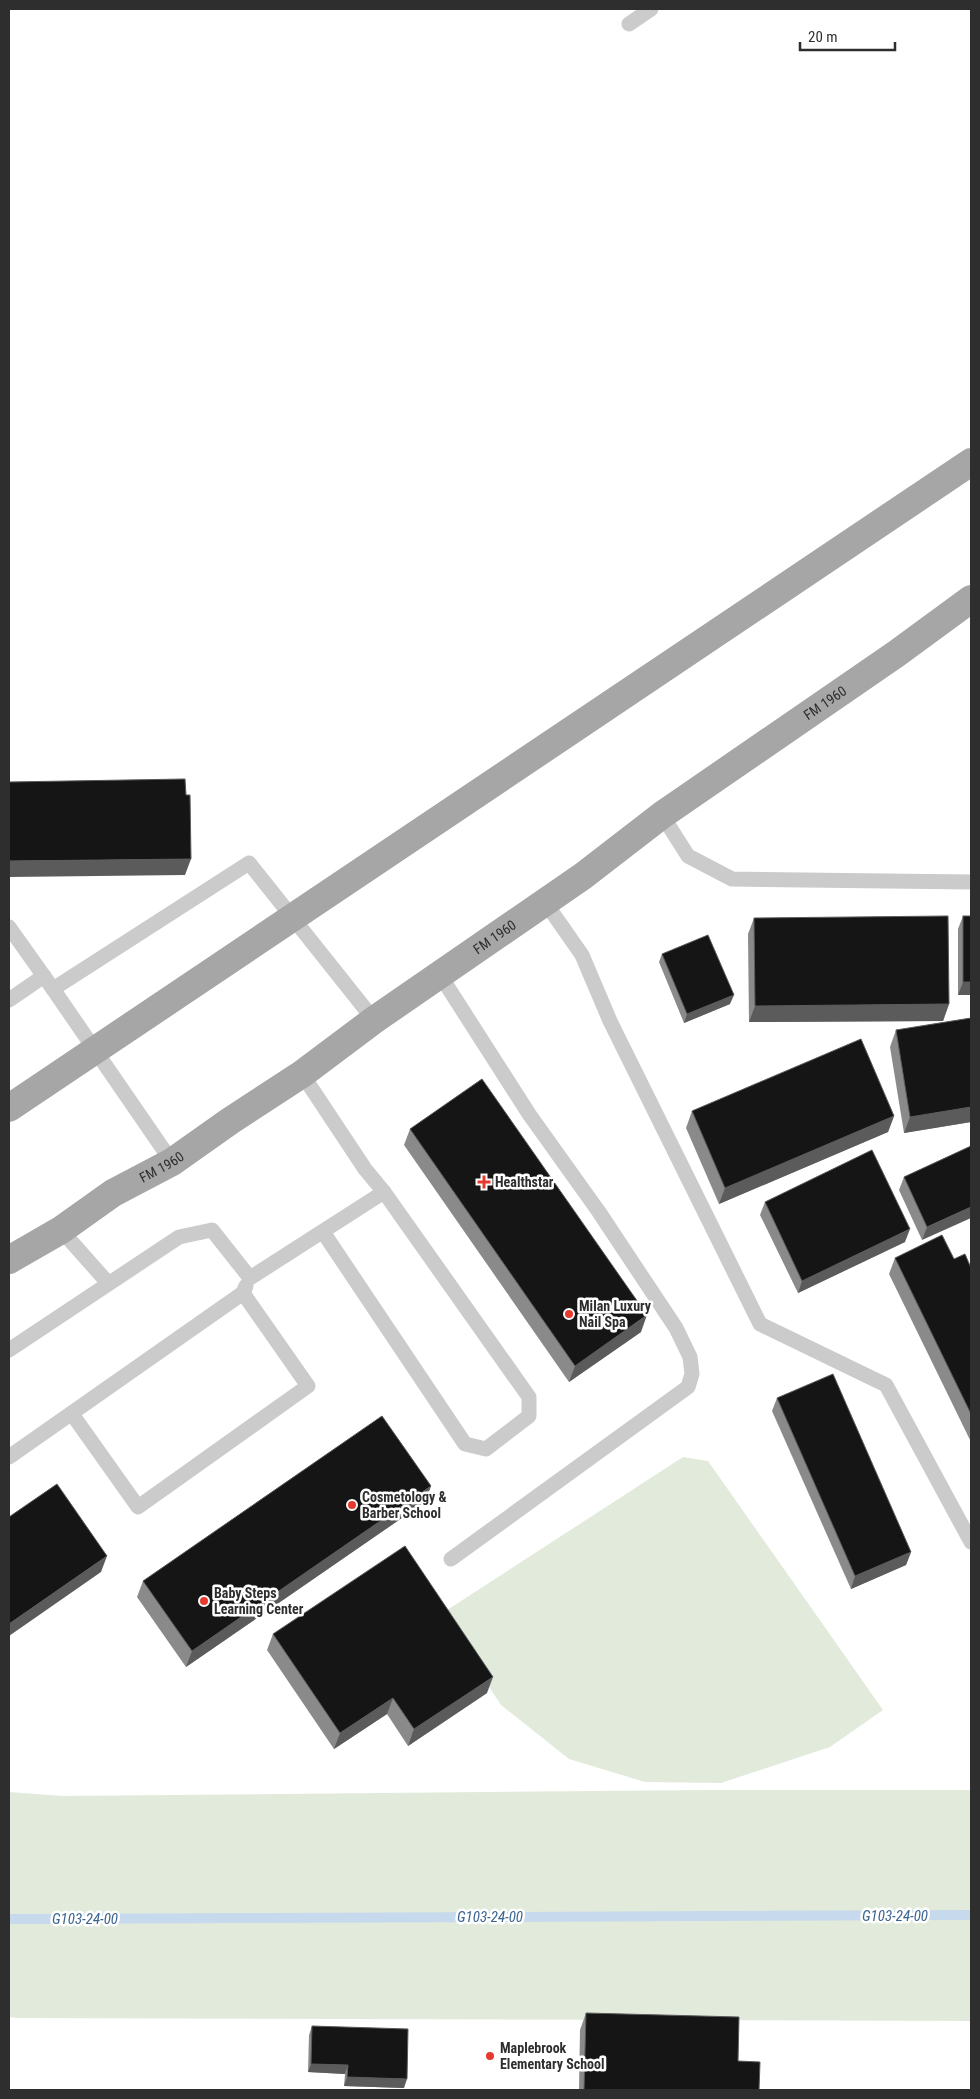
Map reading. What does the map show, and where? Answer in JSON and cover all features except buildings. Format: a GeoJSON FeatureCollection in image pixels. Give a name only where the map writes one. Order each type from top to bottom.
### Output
{"type":"FeatureCollection","features":[{"type":"Feature","properties":{"kind":"main road"},"geometry":{"type":"LineString","coordinates":[[9,1108],[971,462]]}},
{"type":"Feature","properties":{"kind":"main road","name":"FM 1960"},"geometry":{"type":"LineString","coordinates":[[9,1260],[61,1230],[113,1193],[172,1162],[302,1074],[374,1020],[583,876],[662,815],[896,654],[971,598]]}},
{"type":"Feature","properties":{"kind":"lane"},"geometry":{"type":"LineString","coordinates":[[629,24],[651,9]]}},
{"type":"Feature","properties":{"kind":"lane"},"geometry":{"type":"LineString","coordinates":[[662,815],[688,856],[732,879],[971,882]]}},
{"type":"Feature","properties":{"kind":"lane"},"geometry":{"type":"LineString","coordinates":[[53,989],[249,863],[374,1020]]}},
{"type":"Feature","properties":{"kind":"lane"},"geometry":{"type":"LineString","coordinates":[[545,902],[582,955],[610,1021],[760,1324],[886,1385],[971,1542]]}},
{"type":"Feature","properties":{"kind":"lane"},"geometry":{"type":"LineString","coordinates":[[9,927],[172,1162]]}},
{"type":"Feature","properties":{"kind":"lane"},"geometry":{"type":"LineString","coordinates":[[440,975],[529,1114],[599,1212],[676,1328],[690,1357],[692,1374],[688,1387],[451,1559]]}},
{"type":"Feature","properties":{"kind":"lane"},"geometry":{"type":"LineString","coordinates":[[9,1000],[44,976]]}},
{"type":"Feature","properties":{"kind":"lane"},"geometry":{"type":"LineString","coordinates":[[302,1074],[365,1169],[384,1192],[529,1397],[529,1416],[486,1449],[465,1444],[322,1232]]}},
{"type":"Feature","properties":{"kind":"lane"},"geometry":{"type":"LineString","coordinates":[[9,1456],[243,1294],[250,1278],[384,1192]]}},
{"type":"Feature","properties":{"kind":"lane"},"geometry":{"type":"LineString","coordinates":[[61,1230],[108,1283]]}},
{"type":"Feature","properties":{"kind":"lane"},"geometry":{"type":"LineString","coordinates":[[9,1350],[179,1237],[212,1230],[250,1278]]}},
{"type":"Feature","properties":{"kind":"lane"},"geometry":{"type":"LineString","coordinates":[[72,1414],[138,1507],[308,1386],[243,1294]]}},
{"type":"Feature","properties":{"kind":"green space"},"geometry":{"type":"Polygon","coordinates":[[[683,1457],[708,1461],[883,1710],[830,1747],[721,1783],[645,1782],[569,1759],[501,1705],[441,1614],[683,1457]]]}},
{"type":"Feature","properties":{"kind":"green space"},"geometry":{"type":"Polygon","coordinates":[[[707,1790],[971,1790],[971,2021],[9,2017],[9,1792],[63,1796],[707,1790]]]}},
{"type":"Feature","properties":{"kind":"waterway","name":"G103-24-00"},"geometry":{"type":"LineString","coordinates":[[9,1919],[971,1915]]}},
{"type":"Feature","properties":{"kind":"place","name":"Healthstar"},"geometry":{"type":"Point","coordinates":[484,1182]}},
{"type":"Feature","properties":{"kind":"place","name":"Milan Luxury Nail Spa"},"geometry":{"type":"Point","coordinates":[569,1314]}},
{"type":"Feature","properties":{"kind":"place","name":"Cosmetology & Barber School"},"geometry":{"type":"Point","coordinates":[352,1505]}},
{"type":"Feature","properties":{"kind":"place","name":"Baby Steps Learning Center"},"geometry":{"type":"Point","coordinates":[204,1601]}},
{"type":"Feature","properties":{"kind":"place","name":"Maplebrook Elementary School"},"geometry":{"type":"Point","coordinates":[490,2056]}}]}
